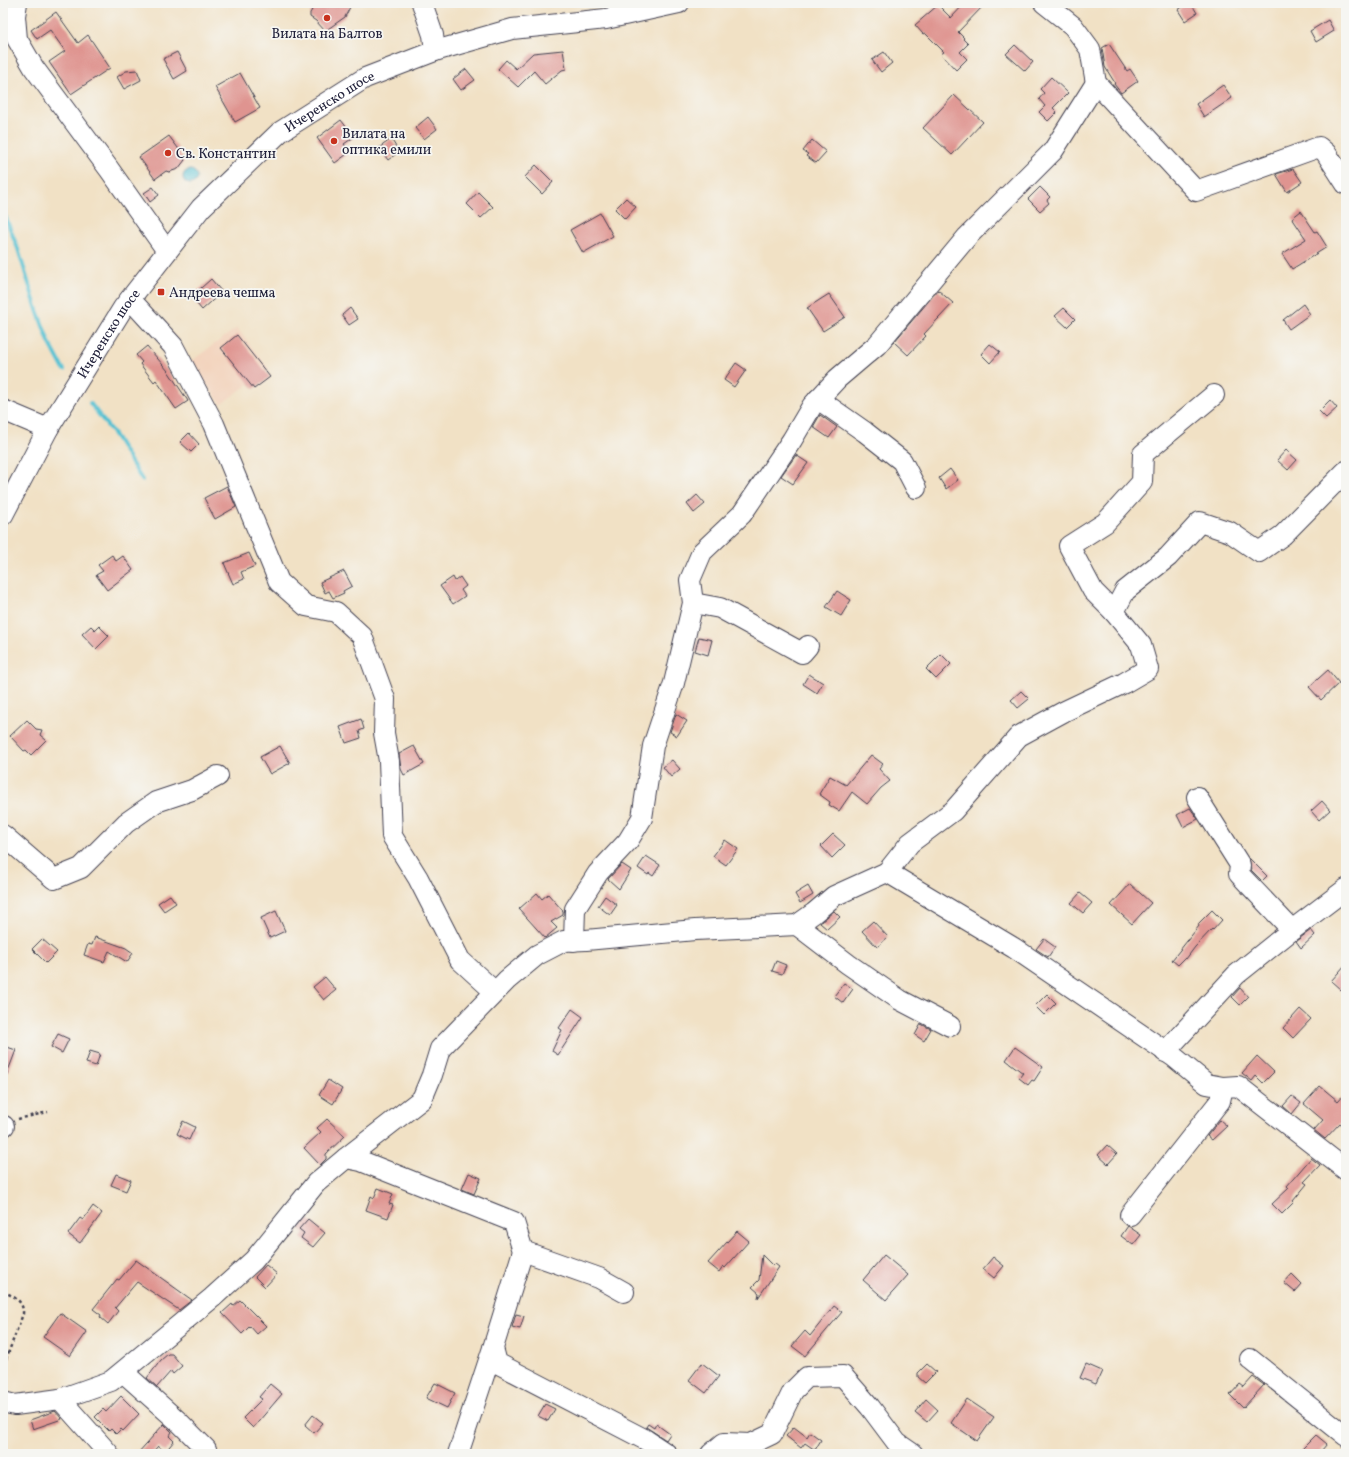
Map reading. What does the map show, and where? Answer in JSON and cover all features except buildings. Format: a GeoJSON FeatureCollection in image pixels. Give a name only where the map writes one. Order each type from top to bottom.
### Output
{"type":"FeatureCollection","features":[{"type":"Feature","properties":{"kind":"street"},"geometry":{"type":"LineString","coordinates":[[17,3],[15,16],[17,38],[34,68],[109,169],[167,251]]}},
{"type":"Feature","properties":{"kind":"street"},"geometry":{"type":"LineString","coordinates":[[422,3],[433,35],[435,51]]}},
{"type":"Feature","properties":{"kind":"street","name":"Ичеренско шосе"},"geometry":{"type":"LineString","coordinates":[[3,515],[48,429],[123,308],[201,208],[280,132],[366,78],[435,51],[512,29],[606,19],[679,3]]}},
{"type":"Feature","properties":{"kind":"street"},"geometry":{"type":"LineString","coordinates":[[1044,3],[1072,26],[1090,49],[1096,83],[1196,191],[1319,148],[1326,153],[1346,184]]}},
{"type":"Feature","properties":{"kind":"street"},"geometry":{"type":"LineString","coordinates":[[574,940],[575,909],[598,873],[628,841],[642,818],[653,746],[674,683],[693,603],[690,580],[702,552],[742,514],[818,399],[837,379],[877,345],[967,237],[1053,151],[1096,83]]}},
{"type":"Feature","properties":{"kind":"street"},"geometry":{"type":"LineString","coordinates":[[130,299],[173,346],[214,424],[279,582],[306,606],[336,612],[362,636],[385,699],[384,733],[389,761],[392,836],[418,878],[460,960],[495,992]]}},
{"type":"Feature","properties":{"kind":"street"},"geometry":{"type":"LineString","coordinates":[[3,1402],[15,1406],[60,1399],[112,1382],[122,1372],[212,1298],[254,1260],[316,1183],[422,1099],[440,1049],[507,980],[538,955],[564,941],[694,930],[797,925],[834,896],[887,872],[910,843],[953,811],[1019,736],[1124,683],[1148,669],[1141,645],[1114,612],[1093,592],[1069,546],[1105,523],[1142,482],[1143,454],[1214,395]]}},
{"type":"Feature","properties":{"kind":"street"},"geometry":{"type":"LineString","coordinates":[[818,399],[866,432],[902,461],[916,488]]}},
{"type":"Feature","properties":{"kind":"street"},"geometry":{"type":"LineString","coordinates":[[3,410],[48,429]]}},
{"type":"Feature","properties":{"kind":"street"},"geometry":{"type":"LineString","coordinates":[[1114,612],[1125,591],[1168,558],[1200,522],[1230,532],[1259,552],[1283,535],[1346,471]]}},
{"type":"Feature","properties":{"kind":"street"},"geometry":{"type":"LineString","coordinates":[[693,603],[720,608],[802,653],[808,646]]}},
{"type":"Feature","properties":{"kind":"street"},"geometry":{"type":"LineString","coordinates":[[3,835],[54,880],[81,868],[126,823],[156,802],[192,790],[218,776]]}},
{"type":"Feature","properties":{"kind":"street"},"geometry":{"type":"LineString","coordinates":[[1197,797],[1240,865],[1239,874],[1292,930]]}},
{"type":"Feature","properties":{"kind":"street"},"geometry":{"type":"LineString","coordinates":[[887,872],[1014,948],[1165,1052],[1207,1084],[1223,1087],[1238,1086],[1346,1170]]}},
{"type":"Feature","properties":{"kind":"street"},"geometry":{"type":"LineString","coordinates":[[1165,1052],[1236,975],[1346,889]]}},
{"type":"Feature","properties":{"kind":"street"},"geometry":{"type":"LineString","coordinates":[[797,925],[848,964],[900,1000],[950,1026]]}},
{"type":"Feature","properties":{"kind":"street"},"geometry":{"type":"LineString","coordinates":[[1130,1215],[1220,1101],[1223,1087]]}},
{"type":"Feature","properties":{"kind":"street"},"geometry":{"type":"LineString","coordinates":[[346,1158],[361,1161],[514,1222],[523,1251],[458,1454]]}},
{"type":"Feature","properties":{"kind":"street"},"geometry":{"type":"LineString","coordinates":[[523,1251],[599,1278],[624,1292]]}},
{"type":"Feature","properties":{"kind":"street"},"geometry":{"type":"LineString","coordinates":[[493,1348],[498,1363],[646,1440],[667,1454]]}},
{"type":"Feature","properties":{"kind":"street"},"geometry":{"type":"LineString","coordinates":[[1250,1359],[1346,1436]]}},
{"type":"Feature","properties":{"kind":"street"},"geometry":{"type":"LineString","coordinates":[[122,1372],[179,1422],[206,1450],[207,1454]]}},
{"type":"Feature","properties":{"kind":"street"},"geometry":{"type":"LineString","coordinates":[[711,1454],[724,1443],[763,1445],[772,1434],[793,1391],[807,1377],[843,1376],[870,1407],[897,1443],[913,1454]]}},
{"type":"Feature","properties":{"kind":"street"},"geometry":{"type":"LineString","coordinates":[[60,1399],[109,1454]]}},
{"type":"Feature","properties":{"kind":"path"},"geometry":{"type":"LineString","coordinates":[[4,1126],[8,1122],[48,1112]]}},
{"type":"Feature","properties":{"kind":"path"},"geometry":{"type":"LineString","coordinates":[[3,1291],[20,1301],[23,1314],[3,1368]]}},
{"type":"Feature","properties":{"kind":"shaded area"},"geometry":{"type":"Polygon","coordinates":[[[237,328],[269,369],[221,404],[190,362],[237,328]]]}},
{"type":"Feature","properties":{"kind":"water"},"geometry":{"type":"Polygon","coordinates":[[[187,170],[193,170],[197,174],[197,180],[193,184],[187,184],[183,180],[183,174],[187,170]]]}},
{"type":"Feature","properties":{"kind":"waterway"},"geometry":{"type":"LineString","coordinates":[[3,211],[18,249],[37,310],[49,342],[64,370]]}},
{"type":"Feature","properties":{"kind":"waterway"},"geometry":{"type":"LineString","coordinates":[[90,403],[115,436],[142,480]]}},
{"type":"Feature","properties":{"kind":"place","name":"Вилата на Балтов"},"geometry":{"type":"Point","coordinates":[327,18]}},
{"type":"Feature","properties":{"kind":"place","name":"Вилата на оптика емили"},"geometry":{"type":"Point","coordinates":[334,141]}},
{"type":"Feature","properties":{"kind":"place","name":"Св. Константин"},"geometry":{"type":"Point","coordinates":[168,153]}},
{"type":"Feature","properties":{"kind":"place","name":"Андреева чешма"},"geometry":{"type":"Point","coordinates":[161,292]}}]}
